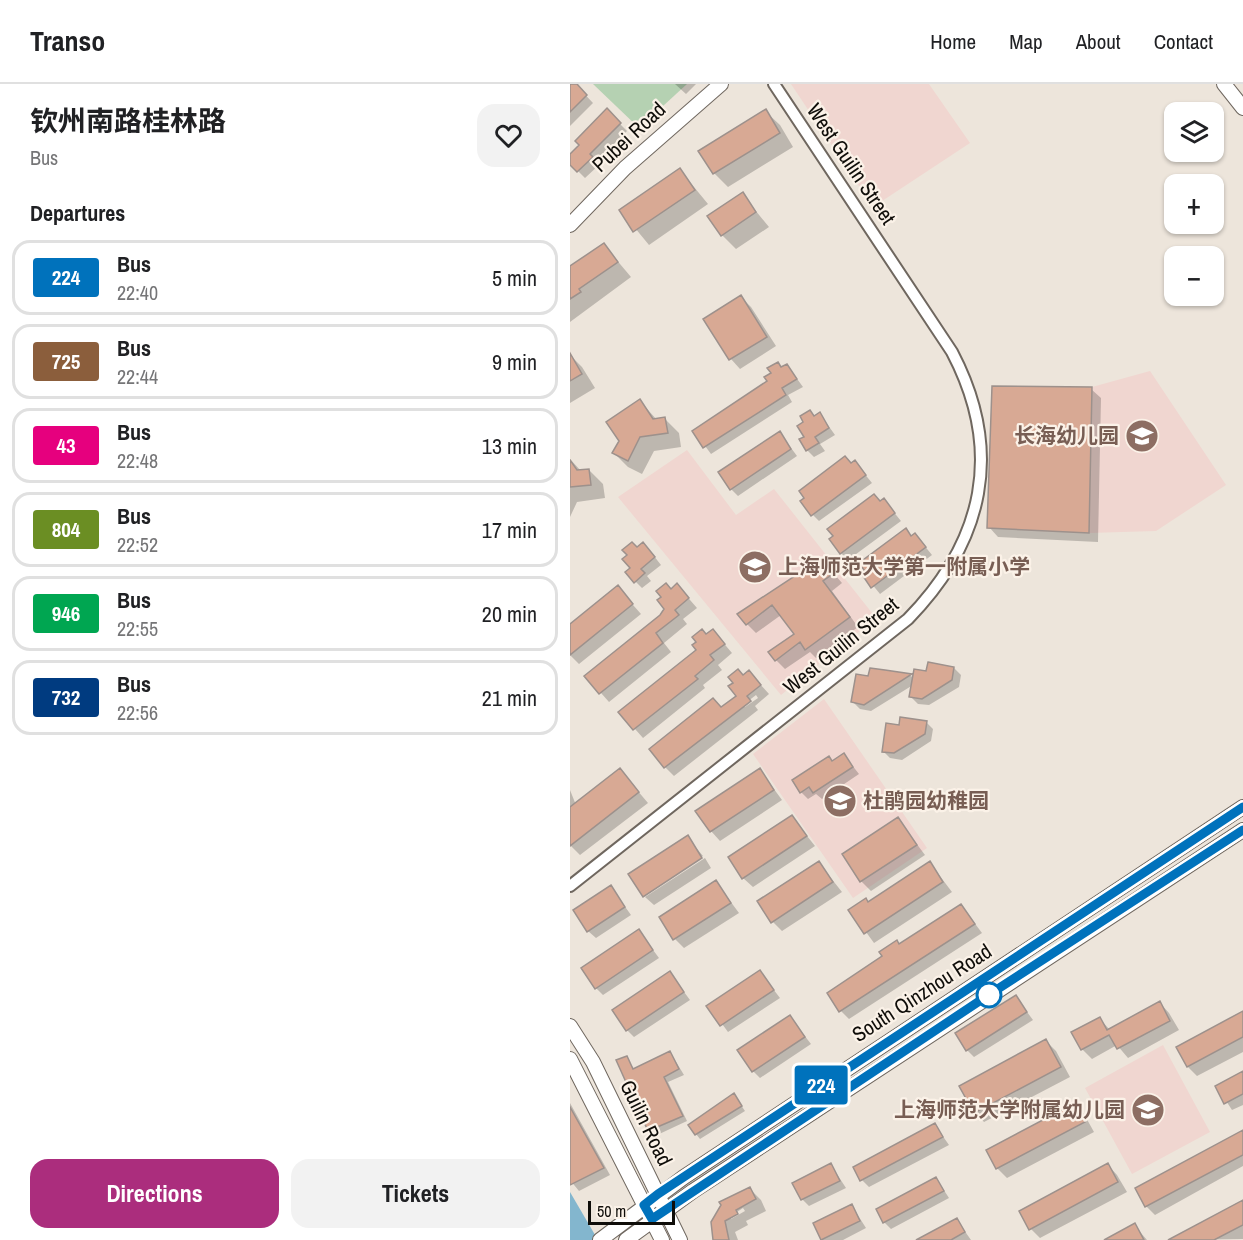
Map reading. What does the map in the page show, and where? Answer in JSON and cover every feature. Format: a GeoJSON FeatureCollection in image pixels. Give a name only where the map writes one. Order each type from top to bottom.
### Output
{"type":"FeatureCollection","features":[{"type":"Feature","properties":{"kind":"street","name":"Pubei Road"},"geometry":{"type":"LineString","coordinates":[[570,225],[626,168],[721,84]]}},
{"type":"Feature","properties":{"kind":"street","name":"West Guilin Street"},"geometry":{"type":"LineString","coordinates":[[570,886],[908,619],[931,596],[947,573],[973,522],[979,494],[980,432],[974,401],[964,375],[952,352],[774,84]]}},
{"type":"Feature","properties":{"kind":"street"},"geometry":{"type":"LineString","coordinates":[[1224,84],[1243,108]]}},
{"type":"Feature","properties":{"kind":"street","name":"South Qinzhou Road"},"geometry":{"type":"LineString","coordinates":[[601,1239],[658,1194],[1243,807]]}},
{"type":"Feature","properties":{"kind":"street","name":"South Qinzhou Road"},"geometry":{"type":"LineString","coordinates":[[626,1240],[665,1209],[1243,830]]}},
{"type":"Feature","properties":{"kind":"street","name":"Guilin Road"},"geometry":{"type":"LineString","coordinates":[[570,1026],[593,1062],[680,1240]]}},
{"type":"Feature","properties":{"kind":"street","name":"Guilin Road"},"geometry":{"type":"LineString","coordinates":[[570,1059],[662,1240]]}},
{"type":"Feature","properties":{"kind":"shaded area"},"geometry":{"type":"Polygon","coordinates":[[[791,84],[929,84],[970,143],[873,207],[791,84]]]}},
{"type":"Feature","properties":{"kind":"shaded area","name":"长海幼儿园"},"geometry":{"type":"Polygon","coordinates":[[[1150,371],[1226,485],[1156,531],[1089,533],[1092,387],[1150,371]]]}},
{"type":"Feature","properties":{"kind":"shaded area","name":"上海师范大学第一附属小学"},"geometry":{"type":"Polygon","coordinates":[[[687,450],[736,515],[774,489],[876,618],[781,695],[618,497],[687,450]]]}},
{"type":"Feature","properties":{"kind":"shaded area","name":"杜鹃园幼稚园"},"geometry":{"type":"Polygon","coordinates":[[[824,699],[927,848],[853,898],[753,754],[824,699]]]}},
{"type":"Feature","properties":{"kind":"shaded area","name":"上海师范大学附属幼儿园"},"geometry":{"type":"Polygon","coordinates":[[[1163,1045],[1210,1132],[1132,1174],[1085,1088],[1163,1045]]]}},
{"type":"Feature","properties":{"kind":"green space"},"geometry":{"type":"Polygon","coordinates":[[[593,84],[687,84],[639,128],[593,84]]]}},
{"type":"Feature","properties":{"kind":"water"},"geometry":{"type":"Polygon","coordinates":[[[570,1192],[598,1240],[570,1240],[570,1192]]]}},
{"type":"Feature","properties":{"kind":"building"},"geometry":{"type":"Polygon","coordinates":[[[570,84],[577,84],[587,95],[570,112],[570,84]]]}},
{"type":"Feature","properties":{"kind":"building"},"geometry":{"type":"Polygon","coordinates":[[[607,108],[621,123],[590,154],[593,157],[577,172],[570,165],[570,154],[579,145],[575,141],[607,108]]]}},
{"type":"Feature","properties":{"kind":"building"},"geometry":{"type":"Polygon","coordinates":[[[766,109],[780,133],[713,174],[698,151],[766,109]]]}},
{"type":"Feature","properties":{"kind":"building"},"geometry":{"type":"Polygon","coordinates":[[[680,168],[695,190],[633,232],[619,210],[680,168]]]}},
{"type":"Feature","properties":{"kind":"building"},"geometry":{"type":"Polygon","coordinates":[[[743,192],[756,212],[721,236],[707,216],[743,192]]]}},
{"type":"Feature","properties":{"kind":"building"},"geometry":{"type":"Polygon","coordinates":[[[604,243],[618,262],[579,289],[581,292],[570,299],[570,266],[604,243]]]}},
{"type":"Feature","properties":{"kind":"building"},"geometry":{"type":"Polygon","coordinates":[[[741,295],[767,337],[729,360],[703,319],[741,295]]]}},
{"type":"Feature","properties":{"kind":"building"},"geometry":{"type":"Polygon","coordinates":[[[570,353],[582,374],[570,381],[570,353]]]}},
{"type":"Feature","properties":{"kind":"building"},"geometry":{"type":"Polygon","coordinates":[[[778,362],[781,367],[787,364],[797,379],[782,388],[786,395],[703,448],[692,431],[767,381],[764,377],[771,373],[767,368],[778,362]]]}},
{"type":"Feature","properties":{"kind":"building"},"geometry":{"type":"Polygon","coordinates":[[[992,386],[1092,387],[1089,533],[987,528],[992,386]]]}},
{"type":"Feature","properties":{"kind":"building"},"geometry":{"type":"Polygon","coordinates":[[[640,399],[653,419],[665,417],[668,433],[640,437],[628,461],[612,453],[619,441],[606,422],[640,399]]]}},
{"type":"Feature","properties":{"kind":"building"},"geometry":{"type":"Polygon","coordinates":[[[810,410],[814,416],[820,412],[829,428],[815,437],[819,443],[806,451],[799,439],[804,437],[797,426],[803,422],[800,416],[810,410]]]}},
{"type":"Feature","properties":{"kind":"building"},"geometry":{"type":"Polygon","coordinates":[[[780,431],[791,449],[730,490],[718,472],[780,431]]]}},
{"type":"Feature","properties":{"kind":"building"},"geometry":{"type":"Polygon","coordinates":[[[845,456],[851,463],[855,460],[866,475],[811,516],[800,501],[804,498],[799,491],[845,456]]]}},
{"type":"Feature","properties":{"kind":"building"},"geometry":{"type":"Polygon","coordinates":[[[570,460],[577,470],[589,469],[591,485],[570,487],[570,460]]]}},
{"type":"Feature","properties":{"kind":"building"},"geometry":{"type":"Polygon","coordinates":[[[874,494],[880,501],[884,498],[895,513],[840,554],[829,539],[833,536],[827,529],[874,494]]]}},
{"type":"Feature","properties":{"kind":"building"},"geometry":{"type":"Polygon","coordinates":[[[906,528],[911,536],[915,533],[926,547],[871,588],[861,573],[864,570],[859,563],[906,528]]]}},
{"type":"Feature","properties":{"kind":"building"},"geometry":{"type":"Polygon","coordinates":[[[632,542],[637,547],[643,542],[655,557],[641,569],[645,573],[634,583],[625,572],[630,568],[622,559],[627,555],[622,550],[632,542]]]}},
{"type":"Feature","properties":{"kind":"building"},"geometry":{"type":"Polygon","coordinates":[[[822,558],[834,573],[823,581],[850,617],[805,650],[800,642],[775,661],[768,652],[794,634],[772,605],[746,625],[737,614],[822,558]]]}},
{"type":"Feature","properties":{"kind":"building"},"geometry":{"type":"Polygon","coordinates":[[[666,583],[671,589],[677,583],[689,598],[675,610],[679,615],[656,633],[663,643],[599,694],[584,676],[660,615],[664,609],[657,600],[661,597],[656,591],[666,583]]]}},
{"type":"Feature","properties":{"kind":"building"},"geometry":{"type":"Polygon","coordinates":[[[618,585],[633,604],[570,655],[570,624],[618,585]]]}},
{"type":"Feature","properties":{"kind":"building"},"geometry":{"type":"Polygon","coordinates":[[[702,629],[706,634],[713,629],[725,644],[710,655],[714,660],[695,676],[698,679],[633,730],[618,712],[696,650],[692,645],[696,642],[692,637],[702,629]]]}},
{"type":"Feature","properties":{"kind":"building"},"geometry":{"type":"Polygon","coordinates":[[[928,662],[954,667],[952,680],[922,699],[909,697],[914,669],[926,671],[928,662]]]}},
{"type":"Feature","properties":{"kind":"building"},"geometry":{"type":"Polygon","coordinates":[[[870,668],[912,674],[864,705],[851,702],[856,674],[868,676],[870,668]]]}},
{"type":"Feature","properties":{"kind":"building"},"geometry":{"type":"Polygon","coordinates":[[[738,669],[743,675],[749,670],[761,685],[747,696],[751,701],[664,768],[649,749],[713,698],[721,707],[736,696],[728,686],[733,683],[728,677],[738,669]]]}},
{"type":"Feature","properties":{"kind":"building"},"geometry":{"type":"Polygon","coordinates":[[[900,717],[927,721],[925,734],[894,753],[882,752],[886,723],[899,725],[900,717]]]}},
{"type":"Feature","properties":{"kind":"building"},"geometry":{"type":"Polygon","coordinates":[[[844,753],[853,767],[813,793],[809,787],[800,793],[792,780],[829,756],[832,761],[844,753]]]}},
{"type":"Feature","properties":{"kind":"building"},"geometry":{"type":"Polygon","coordinates":[[[620,768],[639,792],[570,846],[570,807],[620,768]]]}},
{"type":"Feature","properties":{"kind":"building"},"geometry":{"type":"Polygon","coordinates":[[[760,768],[774,790],[710,832],[695,811],[760,768]]]}},
{"type":"Feature","properties":{"kind":"building"},"geometry":{"type":"Polygon","coordinates":[[[792,815],[807,836],[742,879],[728,857],[792,815]]]}},
{"type":"Feature","properties":{"kind":"building"},"geometry":{"type":"Polygon","coordinates":[[[898,817],[917,845],[860,882],[842,854],[898,817]]]}},
{"type":"Feature","properties":{"kind":"building"},"geometry":{"type":"Polygon","coordinates":[[[688,835],[702,858],[643,897],[628,874],[688,835]]]}},
{"type":"Feature","properties":{"kind":"building"},"geometry":{"type":"Polygon","coordinates":[[[819,861],[833,882],[771,923],[757,901],[819,861]]]}},
{"type":"Feature","properties":{"kind":"building"},"geometry":{"type":"Polygon","coordinates":[[[930,861],[943,882],[864,934],[848,910],[866,898],[868,902],[930,861]]]}},
{"type":"Feature","properties":{"kind":"building"},"geometry":{"type":"Polygon","coordinates":[[[716,880],[731,903],[673,940],[659,917],[716,880]]]}},
{"type":"Feature","properties":{"kind":"building"},"geometry":{"type":"Polygon","coordinates":[[[611,885],[625,907],[587,932],[573,910],[611,885]]]}},
{"type":"Feature","properties":{"kind":"building"},"geometry":{"type":"Polygon","coordinates":[[[961,904],[975,924],[839,1012],[827,993],[882,956],[879,952],[897,940],[899,944],[961,904]]]}},
{"type":"Feature","properties":{"kind":"building"},"geometry":{"type":"Polygon","coordinates":[[[639,929],[653,950],[595,989],[581,968],[639,929]]]}},
{"type":"Feature","properties":{"kind":"building"},"geometry":{"type":"Polygon","coordinates":[[[760,970],[774,990],[720,1026],[706,1006],[760,970]]]}},
{"type":"Feature","properties":{"kind":"building"},"geometry":{"type":"Polygon","coordinates":[[[670,971],[684,992],[626,1031],[612,1010],[670,971]]]}},
{"type":"Feature","properties":{"kind":"building"},"geometry":{"type":"Polygon","coordinates":[[[1016,995],[1027,1012],[966,1051],[955,1033],[1016,995]]]}},
{"type":"Feature","properties":{"kind":"building"},"geometry":{"type":"Polygon","coordinates":[[[1160,1001],[1170,1021],[1117,1049],[1109,1035],[1081,1050],[1071,1032],[1100,1017],[1107,1030],[1160,1001]]]}},
{"type":"Feature","properties":{"kind":"building"},"geometry":{"type":"Polygon","coordinates":[[[1243,1011],[1243,1037],[1187,1067],[1176,1047],[1243,1011]]]}},
{"type":"Feature","properties":{"kind":"building"},"geometry":{"type":"Polygon","coordinates":[[[790,1015],[805,1037],[752,1072],[737,1050],[790,1015]]]}},
{"type":"Feature","properties":{"kind":"building"},"geometry":{"type":"Polygon","coordinates":[[[1046,1039],[1061,1067],[974,1113],[959,1086],[1046,1039]]]}},
{"type":"Feature","properties":{"kind":"building"},"geometry":{"type":"Polygon","coordinates":[[[670,1051],[679,1069],[664,1077],[683,1116],[648,1131],[616,1060],[627,1056],[633,1069],[670,1051]]]}},
{"type":"Feature","properties":{"kind":"building"},"geometry":{"type":"Polygon","coordinates":[[[1243,1071],[1243,1094],[1224,1104],[1215,1086],[1243,1071]]]}},
{"type":"Feature","properties":{"kind":"building"},"geometry":{"type":"Polygon","coordinates":[[[734,1093],[742,1106],[695,1135],[688,1125],[734,1093]]]}},
{"type":"Feature","properties":{"kind":"building"},"geometry":{"type":"Polygon","coordinates":[[[1075,1103],[1085,1122],[996,1169],[986,1150],[1075,1103]]]}},
{"type":"Feature","properties":{"kind":"building"},"geometry":{"type":"Polygon","coordinates":[[[570,1107],[604,1168],[570,1185],[570,1107]]]}},
{"type":"Feature","properties":{"kind":"building"},"geometry":{"type":"Polygon","coordinates":[[[935,1123],[943,1137],[860,1181],[853,1167],[935,1123]]]}},
{"type":"Feature","properties":{"kind":"building"},"geometry":{"type":"Polygon","coordinates":[[[1243,1130],[1243,1155],[1145,1207],[1135,1188],[1243,1130]]]}},
{"type":"Feature","properties":{"kind":"building"},"geometry":{"type":"Polygon","coordinates":[[[831,1163],[840,1181],[801,1200],[792,1183],[831,1163]]]}},
{"type":"Feature","properties":{"kind":"building"},"geometry":{"type":"Polygon","coordinates":[[[1108,1163],[1118,1182],[1029,1230],[1019,1211],[1108,1163]]]}},
{"type":"Feature","properties":{"kind":"building"},"geometry":{"type":"Polygon","coordinates":[[[936,1177],[944,1191],[883,1223],[876,1209],[936,1177]]]}},
{"type":"Feature","properties":{"kind":"building"},"geometry":{"type":"Polygon","coordinates":[[[750,1187],[756,1199],[736,1210],[738,1214],[725,1221],[729,1240],[713,1240],[711,1222],[721,1205],[719,1202],[750,1187]]]}},
{"type":"Feature","properties":{"kind":"building"},"geometry":{"type":"Polygon","coordinates":[[[1243,1200],[1243,1225],[1214,1240],[1168,1240],[1243,1200]]]}},
{"type":"Feature","properties":{"kind":"building"},"geometry":{"type":"Polygon","coordinates":[[[852,1204],[860,1221],[821,1240],[813,1223],[852,1204]]]}},
{"type":"Feature","properties":{"kind":"building"},"geometry":{"type":"Polygon","coordinates":[[[957,1218],[965,1232],[951,1240],[916,1240],[957,1218]]]}},
{"type":"Feature","properties":{"kind":"building"},"geometry":{"type":"Polygon","coordinates":[[[1135,1223],[1144,1240],[1104,1240],[1135,1223]]]}},
{"type":"Feature","properties":{"kind":"bus line","name":"224"},"geometry":{"type":"LineString","coordinates":[[1243,807],[658,1194],[644,1205],[652,1219],[990,994],[1243,830]]}},
{"type":"Feature","properties":{"kind":"place","name":"长海幼儿园"},"geometry":{"type":"Point","coordinates":[1142,436]}},
{"type":"Feature","properties":{"kind":"place","name":"上海师范大学第一附属小学"},"geometry":{"type":"Point","coordinates":[755,567]}},
{"type":"Feature","properties":{"kind":"place","name":"杜鹃园幼稚园"},"geometry":{"type":"Point","coordinates":[840,801]}},
{"type":"Feature","properties":{"kind":"place","name":"上海师范大学附属幼儿园"},"geometry":{"type":"Point","coordinates":[1148,1110]}}]}
